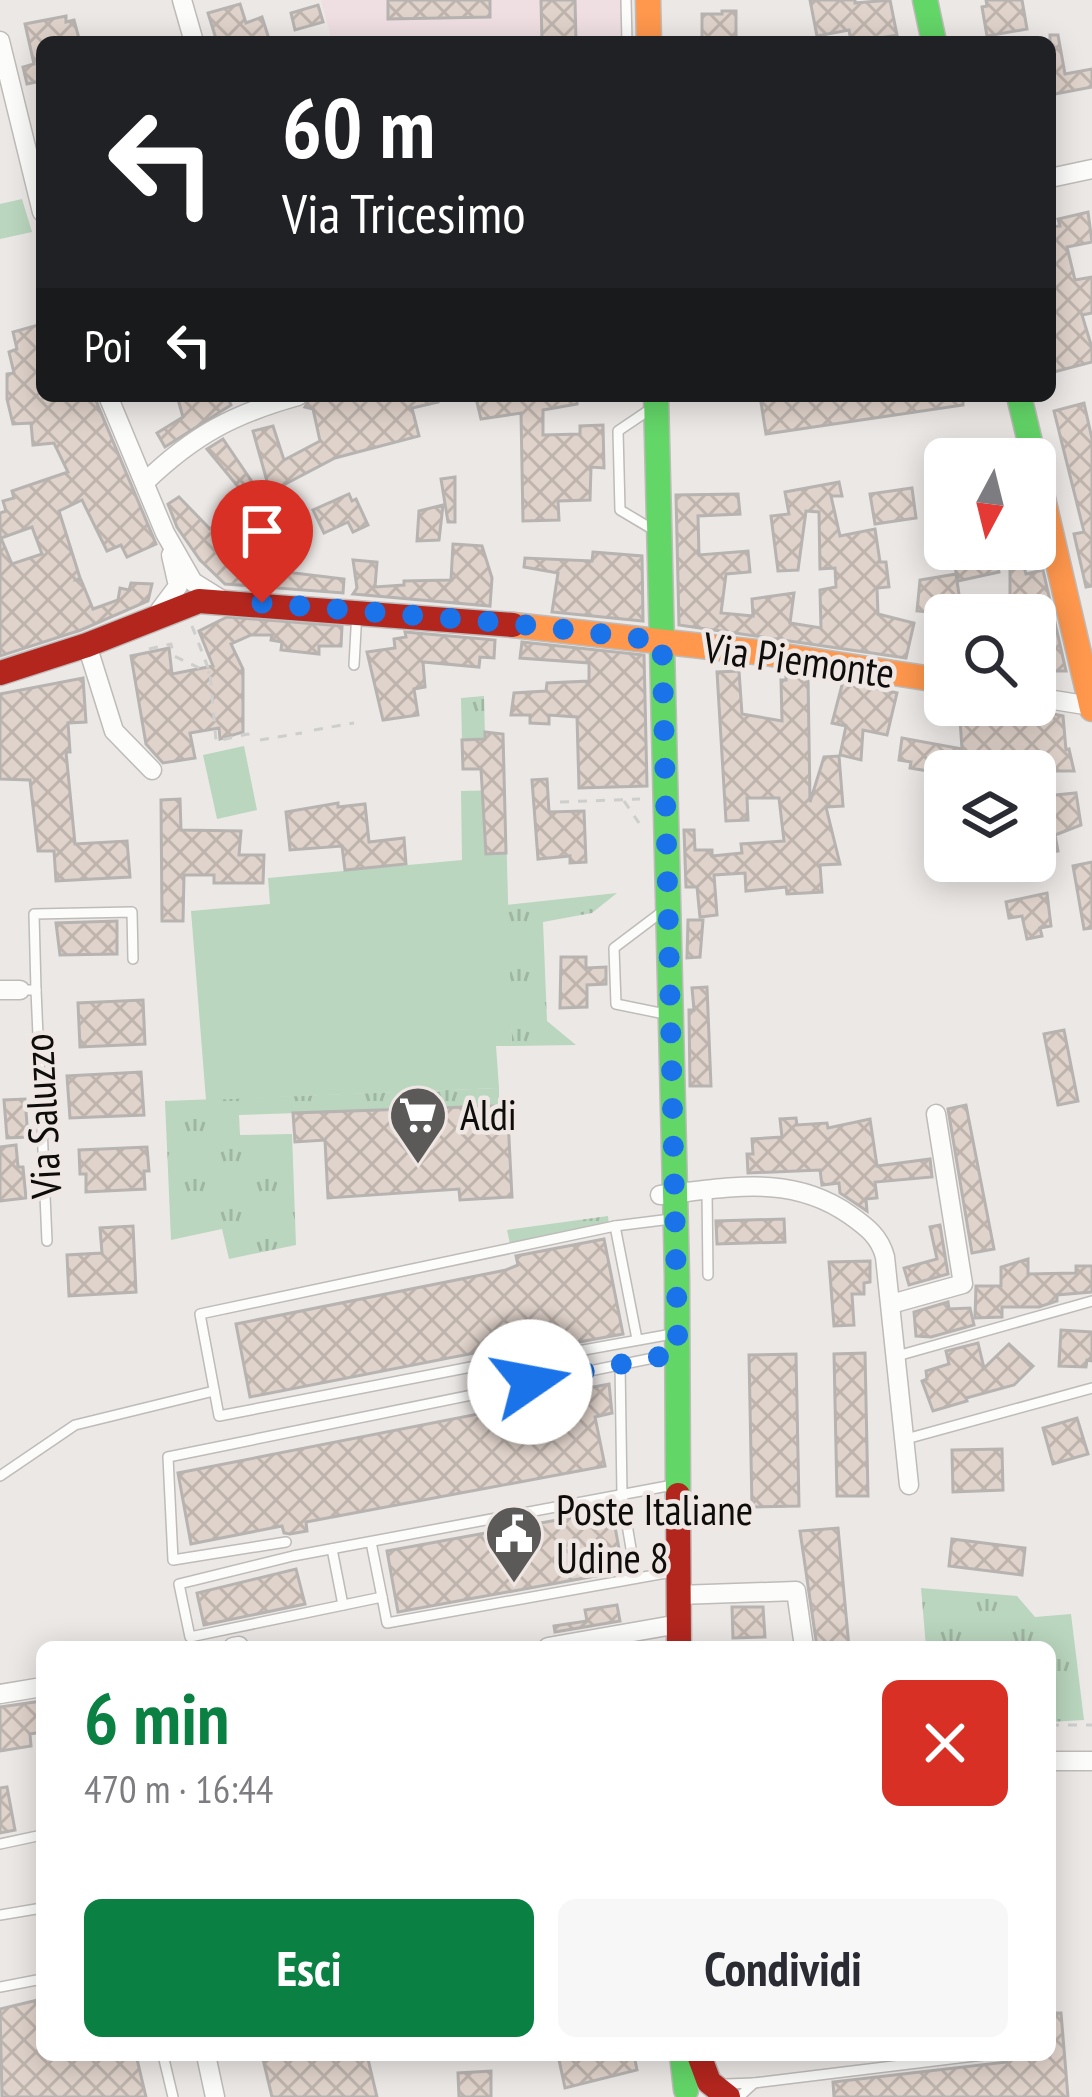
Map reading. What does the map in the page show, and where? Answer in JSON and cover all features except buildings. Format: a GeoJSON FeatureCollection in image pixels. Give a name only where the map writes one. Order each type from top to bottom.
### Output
{"type":"FeatureCollection","features":[{"type":"Feature","properties":{"kind":"street"},"geometry":{"type":"LineString","coordinates":[[182,0],[192,36]]}},
{"type":"Feature","properties":{"kind":"street"},"geometry":{"type":"LineString","coordinates":[[648,0],[650,36]]}},
{"type":"Feature","properties":{"kind":"street"},"geometry":{"type":"LineString","coordinates":[[926,0],[933,36]]}},
{"type":"Feature","properties":{"kind":"street"},"geometry":{"type":"LineString","coordinates":[[0,41],[36,188]]}},
{"type":"Feature","properties":{"kind":"street"},"geometry":{"type":"LineString","coordinates":[[1056,177],[1092,169]]}},
{"type":"Feature","properties":{"kind":"street"},"geometry":{"type":"LineString","coordinates":[[0,673],[148,631],[193,597],[111,402]]}},
{"type":"Feature","properties":{"kind":"street"},"geometry":{"type":"LineString","coordinates":[[145,482],[174,454],[218,424],[280,402]]}},
{"type":"Feature","properties":{"kind":"street"},"geometry":{"type":"LineString","coordinates":[[614,1641],[679,1635],[678,1333],[669,1207],[668,908],[656,402]]}},
{"type":"Feature","properties":{"kind":"street"},"geometry":{"type":"LineString","coordinates":[[1020,402],[1029,438]]}},
{"type":"Feature","properties":{"kind":"street"},"geometry":{"type":"LineString","coordinates":[[1056,550],[1092,708],[1056,701]]}},
{"type":"Feature","properties":{"kind":"street","name":"Via Piemonte"},"geometry":{"type":"LineString","coordinates":[[193,597],[542,626],[813,657],[924,677]]}},
{"type":"Feature","properties":{"kind":"street"},"geometry":{"type":"LineString","coordinates":[[87,645],[114,731],[129,752],[152,770]]}},
{"type":"Feature","properties":{"kind":"street"},"geometry":{"type":"LineString","coordinates":[[891,1304],[963,1284],[936,1114]]}},
{"type":"Feature","properties":{"kind":"street"},"geometry":{"type":"LineString","coordinates":[[669,1207],[707,1191],[781,1186],[800,1189],[844,1210],[873,1232],[883,1248],[891,1304],[909,1485]]}},
{"type":"Feature","properties":{"kind":"street"},"geometry":{"type":"LineString","coordinates":[[678,1583],[796,1592],[803,1641]]}},
{"type":"Feature","properties":{"kind":"street"},"geometry":{"type":"LineString","coordinates":[[0,1694],[36,1688]]}},
{"type":"Feature","properties":{"kind":"street"},"geometry":{"type":"LineString","coordinates":[[1056,1761],[1092,1761]]}},
{"type":"Feature","properties":{"kind":"street"},"geometry":{"type":"LineString","coordinates":[[207,2061],[215,2097]]}},
{"type":"Feature","properties":{"kind":"street"},"geometry":{"type":"LineString","coordinates":[[687,2061],[710,2091]]}},
{"type":"Feature","properties":{"kind":"street"},"geometry":{"type":"LineString","coordinates":[[701,2061],[710,2091]]}},
{"type":"Feature","properties":{"kind":"lane"},"geometry":{"type":"LineString","coordinates":[[626,0],[626,36]]}},
{"type":"Feature","properties":{"kind":"lane"},"geometry":{"type":"LineString","coordinates":[[654,402],[618,431],[620,509],[658,532]]}},
{"type":"Feature","properties":{"kind":"lane"},"geometry":{"type":"LineString","coordinates":[[354,665],[357,611]]}},
{"type":"Feature","properties":{"kind":"lane"},"geometry":{"type":"LineString","coordinates":[[666,1005],[616,1004],[614,948],[668,908]]}},
{"type":"Feature","properties":{"kind":"lane","name":"Via Saluzzo"},"geometry":{"type":"LineString","coordinates":[[47,1241],[19,990],[34,914],[132,912],[133,959]]}},
{"type":"Feature","properties":{"kind":"lane"},"geometry":{"type":"LineString","coordinates":[[707,1191],[708,1275]]}},
{"type":"Feature","properties":{"kind":"lane"},"geometry":{"type":"LineString","coordinates":[[669,1207],[615,1226],[200,1314],[219,1416],[678,1333]]}},
{"type":"Feature","properties":{"kind":"lane"},"geometry":{"type":"LineString","coordinates":[[615,1226],[637,1339]]}},
{"type":"Feature","properties":{"kind":"lane"},"geometry":{"type":"LineString","coordinates":[[897,1356],[1092,1301]]}},
{"type":"Feature","properties":{"kind":"lane"},"geometry":{"type":"LineString","coordinates":[[286,1542],[173,1560],[168,1457],[620,1363],[678,1333]]}},
{"type":"Feature","properties":{"kind":"lane"},"geometry":{"type":"LineString","coordinates":[[620,1363],[622,1495],[636,1578]]}},
{"type":"Feature","properties":{"kind":"lane"},"geometry":{"type":"LineString","coordinates":[[904,1440],[1092,1388]]}},
{"type":"Feature","properties":{"kind":"lane"},"geometry":{"type":"LineString","coordinates":[[0,1477],[75,1425],[214,1391]]}},
{"type":"Feature","properties":{"kind":"lane"},"geometry":{"type":"LineString","coordinates":[[382,1597],[190,1637],[179,1584],[332,1549],[678,1484]]}},
{"type":"Feature","properties":{"kind":"lane"},"geometry":{"type":"LineString","coordinates":[[371,1542],[387,1623],[636,1578],[678,1583]]}},
{"type":"Feature","properties":{"kind":"lane"},"geometry":{"type":"LineString","coordinates":[[332,1549],[343,1604]]}},
{"type":"Feature","properties":{"kind":"lane"},"geometry":{"type":"LineString","coordinates":[[0,1844],[36,1835]]}},
{"type":"Feature","properties":{"kind":"lane"},"geometry":{"type":"LineString","coordinates":[[0,1915],[36,1909]]}},
{"type":"Feature","properties":{"kind":"lane"},"geometry":{"type":"LineString","coordinates":[[0,1987],[36,1979]]}},
{"type":"Feature","properties":{"kind":"lane"},"geometry":{"type":"LineString","coordinates":[[164,2061],[173,2097]]}},
{"type":"Feature","properties":{"kind":"lane"},"geometry":{"type":"LineString","coordinates":[[710,2091],[934,2061]]}},
{"type":"Feature","properties":{"kind":"lane"},"geometry":{"type":"LineString","coordinates":[[710,2091],[754,2083]]}},
{"type":"Feature","properties":{"kind":"path"},"geometry":{"type":"LineString","coordinates":[[193,597],[211,673],[216,741],[248,734],[249,742]]}},
{"type":"Feature","properties":{"kind":"path"},"geometry":{"type":"LineString","coordinates":[[148,631],[149,651],[171,644],[174,656],[211,673]]}},
{"type":"Feature","properties":{"kind":"path"},"geometry":{"type":"LineString","coordinates":[[314,730],[354,723]]}},
{"type":"Feature","properties":{"kind":"path"},"geometry":{"type":"LineString","coordinates":[[260,740],[302,733]]}},
{"type":"Feature","properties":{"kind":"path"},"geometry":{"type":"LineString","coordinates":[[560,802],[666,796]]}},
{"type":"Feature","properties":{"kind":"path"},"geometry":{"type":"LineString","coordinates":[[624,801],[639,823]]}},
{"type":"Feature","properties":{"kind":"path"},"geometry":{"type":"LineString","coordinates":[[1056,1725],[1092,1725]]}},
{"type":"Feature","properties":{"kind":"shaded area"},"geometry":{"type":"Polygon","coordinates":[[[321,0],[629,0],[631,36],[330,36],[321,0]]]}},
{"type":"Feature","properties":{"kind":"green space"},"geometry":{"type":"Polygon","coordinates":[[[22,199],[32,232],[0,239],[0,204],[22,199]]]}},
{"type":"Feature","properties":{"kind":"green space"},"geometry":{"type":"Polygon","coordinates":[[[484,696],[485,739],[462,740],[461,698],[484,696]]]}},
{"type":"Feature","properties":{"kind":"green space"},"geometry":{"type":"Polygon","coordinates":[[[244,746],[257,810],[217,819],[203,755],[244,746]]]}},
{"type":"Feature","properties":{"kind":"green space"},"geometry":{"type":"Polygon","coordinates":[[[505,790],[512,1046],[496,1046],[499,1088],[206,1100],[191,911],[270,904],[268,878],[462,860],[461,791],[505,790]]]}},
{"type":"Feature","properties":{"kind":"green space"},"geometry":{"type":"Polygon","coordinates":[[[617,893],[592,913],[543,922],[547,1021],[576,1045],[512,1046],[505,905],[617,893]]]}},
{"type":"Feature","properties":{"kind":"green space"},"geometry":{"type":"Polygon","coordinates":[[[499,1088],[499,1106],[239,1115],[240,1135],[292,1134],[296,1245],[229,1259],[222,1229],[171,1240],[165,1101],[499,1088]]]}},
{"type":"Feature","properties":{"kind":"green space"},"geometry":{"type":"Polygon","coordinates":[[[608,1216],[609,1225],[510,1244],[507,1230],[608,1216]]]}},
{"type":"Feature","properties":{"kind":"green space"},"geometry":{"type":"Polygon","coordinates":[[[921,1588],[1017,1596],[1035,1617],[1071,1614],[1084,1720],[1056,1722],[1056,1641],[925,1641],[921,1588]]]}},
{"type":"Feature","properties":{"kind":"traffic: fast"},"geometry":{"type":"LineString","coordinates":[[925,0],[933,36]]}},
{"type":"Feature","properties":{"kind":"traffic: fast"},"geometry":{"type":"LineString","coordinates":[[656,402],[678,1495]]}},
{"type":"Feature","properties":{"kind":"traffic: fast"},"geometry":{"type":"LineString","coordinates":[[1020,402],[1029,438]]}},
{"type":"Feature","properties":{"kind":"traffic: fast"},"geometry":{"type":"LineString","coordinates":[[683,2061],[686,2090]]}},
{"type":"Feature","properties":{"kind":"traffic: slow"},"geometry":{"type":"LineString","coordinates":[[648,0],[649,36]]}},
{"type":"Feature","properties":{"kind":"traffic: slow"},"geometry":{"type":"LineString","coordinates":[[1056,554],[1092,709]]}},
{"type":"Feature","properties":{"kind":"traffic: slow"},"geometry":{"type":"LineString","coordinates":[[513,625],[765,653],[924,678]]}},
{"type":"Feature","properties":{"kind":"traffic: jam"},"geometry":{"type":"LineString","coordinates":[[0,673],[199,601],[513,625]]}},
{"type":"Feature","properties":{"kind":"traffic: jam"},"geometry":{"type":"LineString","coordinates":[[678,1495],[679,1641]]}},
{"type":"Feature","properties":{"kind":"traffic: jam"},"geometry":{"type":"LineString","coordinates":[[701,2061],[709,2082],[728,2097]]}},
{"type":"Feature","properties":{"kind":"place","name":"Aldi"},"geometry":{"type":"Point","coordinates":[418,1166]}},
{"type":"Feature","properties":{"kind":"place","name":"Poste Italiane Udine 8"},"geometry":{"type":"Point","coordinates":[514,1585]}},
{"type":"Feature","properties":{"kind":"route"},"geometry":{"type":"LineString","coordinates":[[262,603],[662,641],[678,1353],[530,1382]]}}]}
